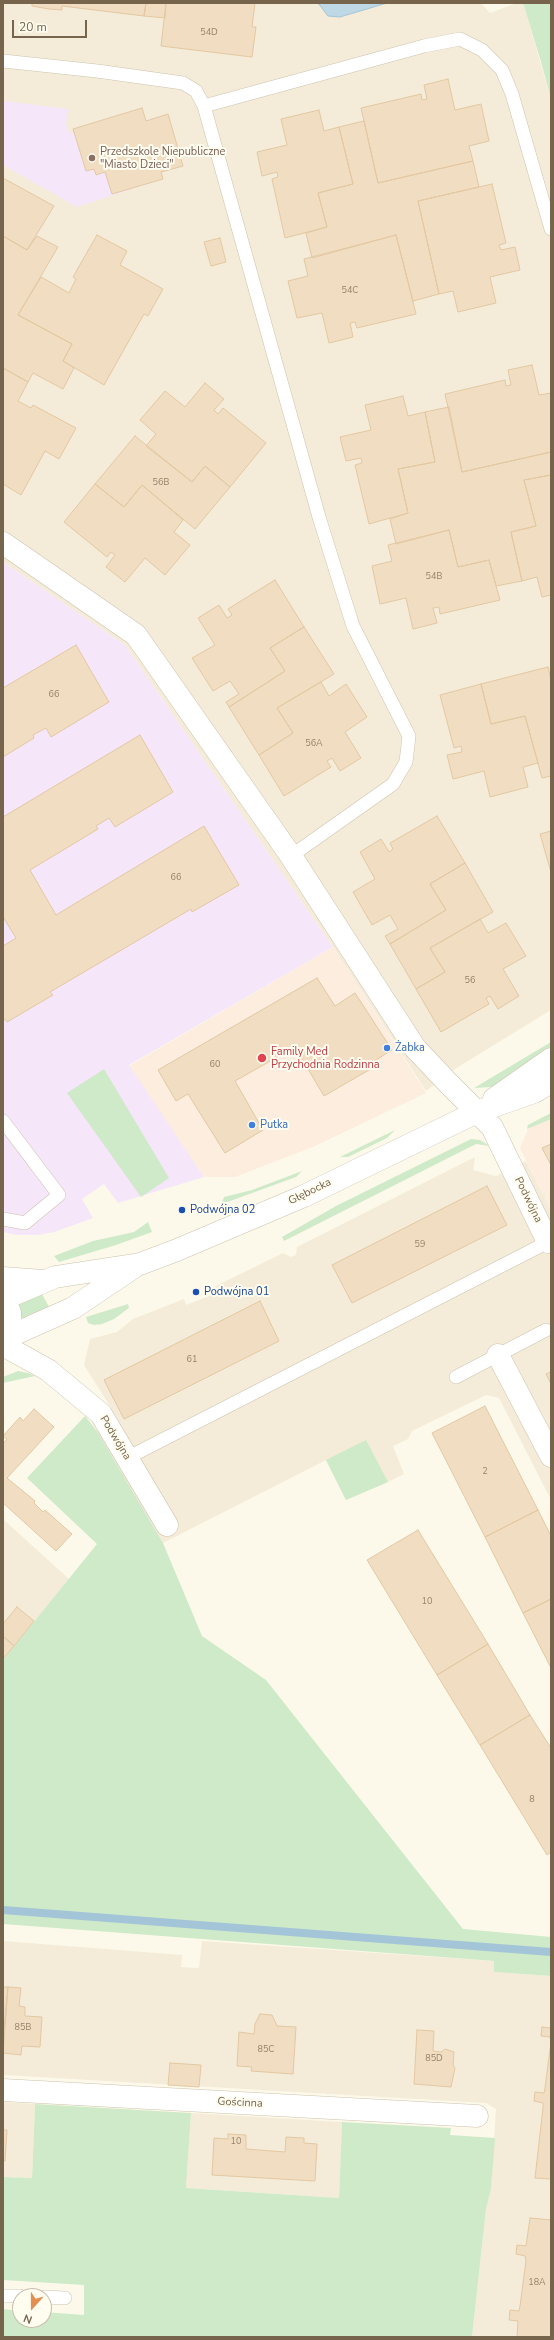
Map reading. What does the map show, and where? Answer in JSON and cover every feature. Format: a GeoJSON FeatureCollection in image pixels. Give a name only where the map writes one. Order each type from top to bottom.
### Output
{"type":"FeatureCollection","features":[{"type":"Feature","properties":{"kind":"street","name":"Podwójna"},"geometry":{"type":"LineString","coordinates":[[3,543],[136,635],[291,856],[415,1048],[492,1127],[548,1242]]}},
{"type":"Feature","properties":{"kind":"street","name":"Głębocka"},"geometry":{"type":"LineString","coordinates":[[477,1112],[525,1076],[551,1059]]}},
{"type":"Feature","properties":{"kind":"street","name":"Głębocka"},"geometry":{"type":"LineString","coordinates":[[5,1342],[73,1308],[140,1264],[270,1211],[477,1112],[534,1092],[551,1082]]}},
{"type":"Feature","properties":{"kind":"street","name":"Głębocka"},"geometry":{"type":"LineString","coordinates":[[3,1299],[43,1280],[140,1264]]}},
{"type":"Feature","properties":{"kind":"street"},"geometry":{"type":"LineString","coordinates":[[3,1278],[43,1280]]}},
{"type":"Feature","properties":{"kind":"street"},"geometry":{"type":"LineString","coordinates":[[3,1303],[10,1312],[5,1342]]}},
{"type":"Feature","properties":{"kind":"street","name":"Podwójna"},"geometry":{"type":"LineString","coordinates":[[5,1342],[48,1370],[93,1406],[108,1425],[167,1525]]}},
{"type":"Feature","properties":{"kind":"street"},"geometry":{"type":"LineString","coordinates":[[498,1355],[551,1456]]}},
{"type":"Feature","properties":{"kind":"street","name":"Gościnna"},"geometry":{"type":"LineString","coordinates":[[3,2090],[477,2116]]}},
{"type":"Feature","properties":{"kind":"lane"},"geometry":{"type":"LineString","coordinates":[[204,106],[424,46],[460,39],[482,50],[502,70],[512,94],[551,230]]}},
{"type":"Feature","properties":{"kind":"lane"},"geometry":{"type":"LineString","coordinates":[[3,61],[97,71],[183,83],[196,91],[204,106],[319,517],[353,626],[409,736],[406,762],[393,784],[291,856]]}},
{"type":"Feature","properties":{"kind":"lane"},"geometry":{"type":"LineString","coordinates":[[3,1121],[59,1195],[25,1222],[3,1220]]}},
{"type":"Feature","properties":{"kind":"lane","name":"Podwójna"},"geometry":{"type":"LineString","coordinates":[[127,1458],[456,1291],[548,1242]]}},
{"type":"Feature","properties":{"kind":"lane"},"geometry":{"type":"LineString","coordinates":[[456,1377],[546,1330]]}},
{"type":"Feature","properties":{"kind":"lane"},"geometry":{"type":"LineString","coordinates":[[52,2297],[65,2298]]}},
{"type":"Feature","properties":{"kind":"shaded area"},"geometry":{"type":"Polygon","coordinates":[[[3,3],[481,3],[490,13],[517,3],[523,3],[551,99],[551,1010],[458,1067],[426,1091],[333,947],[125,645],[3,562],[3,3]]]}},
{"type":"Feature","properties":{"kind":"shaded area","name":"Przedszkole Niepubliczne \"Miasto Dzieci\""},"geometry":{"type":"Polygon","coordinates":[[[3,101],[69,109],[66,124],[69,133],[74,132],[73,129],[142,108],[146,120],[168,114],[183,166],[161,172],[163,179],[77,207],[3,165],[3,101]]]}},
{"type":"Feature","properties":{"kind":"shaded area"},"geometry":{"type":"Polygon","coordinates":[[[3,562],[125,645],[333,947],[129,1065],[204,1177],[118,1203],[104,1184],[82,1199],[93,1218],[54,1232],[38,1235],[16,1235],[3,1232],[3,562]]]}},
{"type":"Feature","properties":{"kind":"shaded area"},"geometry":{"type":"Polygon","coordinates":[[[333,947],[426,1093],[315,1146],[235,1177],[204,1177],[129,1066],[333,947]]]}},
{"type":"Feature","properties":{"kind":"shaded area"},"geometry":{"type":"Polygon","coordinates":[[[551,1113],[551,1210],[520,1148],[527,1132],[528,1125],[551,1113]]]}},
{"type":"Feature","properties":{"kind":"shaded area"},"geometry":{"type":"Polygon","coordinates":[[[475,1157],[473,1170],[496,1176],[526,1161],[551,1210],[551,1500],[499,1398],[486,1395],[412,1431],[408,1439],[393,1446],[404,1474],[388,1482],[346,1500],[326,1460],[163,1543],[97,1431],[118,1419],[84,1365],[90,1339],[117,1332],[133,1319],[184,1299],[186,1305],[214,1294],[212,1288],[283,1253],[291,1257],[296,1255],[297,1247],[475,1157]]]}},
{"type":"Feature","properties":{"kind":"shaded area"},"geometry":{"type":"Polygon","coordinates":[[[3,1519],[69,1579],[3,1660],[3,1519]]]}},
{"type":"Feature","properties":{"kind":"shaded area"},"geometry":{"type":"Polygon","coordinates":[[[3,1941],[182,1955],[181,1967],[199,1968],[202,1941],[494,1961],[495,1972],[551,1976],[551,2337],[472,2337],[486,2209],[491,2189],[496,2109],[486,2103],[3,2075],[3,1941]]]}},
{"type":"Feature","properties":{"kind":"shaded area"},"geometry":{"type":"Polygon","coordinates":[[[3,2102],[35,2104],[32,2178],[3,2177],[3,2102]]]}},
{"type":"Feature","properties":{"kind":"shaded area"},"geometry":{"type":"Polygon","coordinates":[[[191,2113],[342,2122],[339,2198],[186,2188],[191,2113]]]}},
{"type":"Feature","properties":{"kind":"green space"},"geometry":{"type":"Polygon","coordinates":[[[523,3],[551,3],[551,99],[541,62],[523,3]]]}},
{"type":"Feature","properties":{"kind":"green space"},"geometry":{"type":"Polygon","coordinates":[[[551,1042],[551,1051],[492,1087],[474,1088],[551,1042]]]}},
{"type":"Feature","properties":{"kind":"green space"},"geometry":{"type":"Polygon","coordinates":[[[104,1069],[169,1178],[141,1197],[67,1093],[104,1069]]]}},
{"type":"Feature","properties":{"kind":"green space"},"geometry":{"type":"Polygon","coordinates":[[[551,1113],[551,1119],[527,1129],[528,1125],[551,1113]]]}},
{"type":"Feature","properties":{"kind":"green space"},"geometry":{"type":"Polygon","coordinates":[[[395,1130],[387,1138],[348,1157],[340,1157],[395,1130]]]}},
{"type":"Feature","properties":{"kind":"green space"},"geometry":{"type":"Polygon","coordinates":[[[471,1139],[480,1140],[490,1146],[476,1144],[284,1241],[282,1237],[336,1206],[471,1139]]]}},
{"type":"Feature","properties":{"kind":"green space"},"geometry":{"type":"Polygon","coordinates":[[[302,1171],[296,1177],[222,1204],[224,1197],[252,1190],[302,1171]]]}},
{"type":"Feature","properties":{"kind":"green space"},"geometry":{"type":"Polygon","coordinates":[[[148,1222],[152,1232],[116,1245],[59,1262],[54,1256],[93,1241],[134,1232],[148,1222]]]}},
{"type":"Feature","properties":{"kind":"green space"},"geometry":{"type":"Polygon","coordinates":[[[42,1294],[49,1307],[23,1320],[17,1305],[42,1294]]]}},
{"type":"Feature","properties":{"kind":"green space"},"geometry":{"type":"Polygon","coordinates":[[[128,1304],[129,1308],[114,1319],[102,1324],[94,1325],[88,1323],[86,1317],[128,1304]]]}},
{"type":"Feature","properties":{"kind":"green space"},"geometry":{"type":"Polygon","coordinates":[[[18,1371],[35,1376],[3,1383],[3,1377],[18,1371]]]}},
{"type":"Feature","properties":{"kind":"green space"},"geometry":{"type":"Polygon","coordinates":[[[85,1416],[97,1431],[163,1543],[202,1636],[266,1680],[463,1929],[551,1937],[551,1976],[494,1972],[494,1961],[3,1924],[3,1660],[97,1544],[27,1478],[85,1416]]]}},
{"type":"Feature","properties":{"kind":"green space"},"geometry":{"type":"Polygon","coordinates":[[[366,1440],[388,1482],[346,1500],[326,1460],[366,1440]]]}},
{"type":"Feature","properties":{"kind":"green space"},"geometry":{"type":"Polygon","coordinates":[[[35,2104],[191,2113],[186,2188],[339,2198],[342,2122],[451,2128],[450,2135],[495,2138],[491,2189],[486,2209],[472,2337],[3,2337],[3,2309],[12,2310],[12,2328],[52,2328],[52,2313],[84,2315],[84,2285],[3,2280],[3,2177],[32,2178],[35,2104]]]}},
{"type":"Feature","properties":{"kind":"water"},"geometry":{"type":"Polygon","coordinates":[[[318,3],[387,3],[340,17],[328,16],[318,3]]]}},
{"type":"Feature","properties":{"kind":"building"},"geometry":{"type":"Polygon","coordinates":[[[32,3],[146,3],[144,16],[62,6],[62,10],[49,9],[32,6],[32,3]]]}},
{"type":"Feature","properties":{"kind":"building"},"geometry":{"type":"Polygon","coordinates":[[[146,3],[166,3],[165,18],[144,16],[146,3]]]}},
{"type":"Feature","properties":{"kind":"building"},"geometry":{"type":"Polygon","coordinates":[[[166,3],[255,3],[252,27],[256,27],[252,57],[161,46],[166,3]]]}},
{"type":"Feature","properties":{"kind":"building"},"geometry":{"type":"Polygon","coordinates":[[[448,79],[455,110],[481,104],[489,141],[469,146],[473,161],[378,183],[361,108],[421,94],[422,100],[427,99],[424,85],[448,79]]]}},
{"type":"Feature","properties":{"kind":"building"},"geometry":{"type":"Polygon","coordinates":[[[142,108],[146,121],[168,114],[183,166],[161,172],[163,179],[112,194],[105,172],[96,175],[94,169],[86,171],[73,129],[142,108]]]}},
{"type":"Feature","properties":{"kind":"building"},"geometry":{"type":"Polygon","coordinates":[[[319,110],[324,131],[339,127],[353,184],[318,193],[327,227],[285,238],[272,179],[278,177],[277,172],[262,176],[257,152],[287,145],[281,119],[319,110]]]}},
{"type":"Feature","properties":{"kind":"building"},"geometry":{"type":"Polygon","coordinates":[[[364,121],[378,183],[473,161],[479,187],[418,201],[439,294],[413,301],[396,235],[312,258],[306,233],[327,227],[318,193],[353,184],[339,127],[364,121]]]}},
{"type":"Feature","properties":{"kind":"building"},"geometry":{"type":"Polygon","coordinates":[[[3,178],[54,206],[27,250],[3,236],[3,178]]]}},
{"type":"Feature","properties":{"kind":"building"},"geometry":{"type":"Polygon","coordinates":[[[492,184],[506,243],[499,245],[501,250],[515,247],[520,270],[490,277],[496,303],[458,312],[453,291],[439,294],[418,201],[492,184]]]}},
{"type":"Feature","properties":{"kind":"building"},"geometry":{"type":"Polygon","coordinates":[[[97,235],[127,251],[120,265],[163,289],[148,316],[144,314],[104,385],[63,361],[72,344],[18,315],[41,277],[69,293],[76,279],[73,277],[97,235]]]}},
{"type":"Feature","properties":{"kind":"building"},"geometry":{"type":"Polygon","coordinates":[[[396,235],[416,314],[357,328],[355,322],[350,323],[353,337],[329,343],[322,313],[297,318],[288,281],[308,276],[304,259],[396,235]]]}},
{"type":"Feature","properties":{"kind":"building"},"geometry":{"type":"Polygon","coordinates":[[[3,236],[27,250],[37,236],[58,247],[18,315],[72,344],[63,361],[74,368],[63,389],[33,373],[28,382],[3,368],[3,236]]]}},
{"type":"Feature","properties":{"kind":"building"},"geometry":{"type":"Polygon","coordinates":[[[220,238],[226,262],[211,266],[204,242],[220,238]]]}},
{"type":"Feature","properties":{"kind":"building"},"geometry":{"type":"Polygon","coordinates":[[[532,365],[539,395],[551,393],[551,452],[462,472],[445,394],[505,380],[506,386],[511,385],[508,370],[532,365]]]}},
{"type":"Feature","properties":{"kind":"building"},"geometry":{"type":"Polygon","coordinates":[[[3,368],[28,382],[18,401],[31,408],[33,405],[76,428],[59,459],[45,451],[21,495],[3,484],[3,368]]]}},
{"type":"Feature","properties":{"kind":"building"},"geometry":{"type":"Polygon","coordinates":[[[205,383],[224,399],[214,410],[218,414],[223,408],[266,443],[230,487],[205,466],[192,482],[146,446],[156,434],[140,420],[165,391],[185,407],[205,383]]]}},
{"type":"Feature","properties":{"kind":"building"},"geometry":{"type":"Polygon","coordinates":[[[403,396],[408,416],[425,412],[435,462],[398,469],[408,513],[369,524],[355,465],[362,463],[361,458],[346,461],[340,437],[371,430],[365,405],[403,396]]]}},
{"type":"Feature","properties":{"kind":"building"},"geometry":{"type":"Polygon","coordinates":[[[449,407],[462,472],[551,452],[551,475],[524,480],[536,526],[511,532],[522,581],[496,586],[489,560],[458,567],[449,530],[396,544],[390,519],[408,513],[398,469],[435,462],[425,412],[449,407]]]}},
{"type":"Feature","properties":{"kind":"building"},"geometry":{"type":"Polygon","coordinates":[[[135,436],[192,482],[205,466],[230,487],[195,529],[142,485],[124,507],[95,484],[135,436]]]}},
{"type":"Feature","properties":{"kind":"building"},"geometry":{"type":"Polygon","coordinates":[[[551,475],[551,595],[542,597],[537,577],[522,581],[511,532],[536,526],[524,480],[551,475]]]}},
{"type":"Feature","properties":{"kind":"building"},"geometry":{"type":"Polygon","coordinates":[[[95,484],[124,507],[142,485],[183,520],[174,532],[190,545],[165,575],[145,558],[125,582],[106,567],[115,555],[111,552],[107,557],[64,522],[95,484]]]}},
{"type":"Feature","properties":{"kind":"building"},"geometry":{"type":"Polygon","coordinates":[[[449,530],[458,567],[489,560],[500,600],[440,614],[439,607],[433,608],[437,623],[413,629],[406,598],[380,604],[372,566],[392,561],[388,545],[449,530]]]}},
{"type":"Feature","properties":{"kind":"building"},"geometry":{"type":"Polygon","coordinates":[[[275,580],[304,627],[270,648],[285,671],[229,707],[226,702],[239,694],[230,681],[213,691],[192,658],[215,645],[198,618],[219,605],[227,618],[232,615],[228,609],[275,580]]]}},
{"type":"Feature","properties":{"kind":"building"},"geometry":{"type":"Polygon","coordinates":[[[304,627],[334,674],[277,708],[293,733],[259,755],[229,707],[285,671],[270,648],[304,627]]]}},
{"type":"Feature","properties":{"kind":"building"},"geometry":{"type":"Polygon","coordinates":[[[76,645],[109,702],[51,737],[46,728],[33,735],[34,738],[3,757],[3,688],[76,645]]]}},
{"type":"Feature","properties":{"kind":"building"},"geometry":{"type":"Polygon","coordinates":[[[548,667],[551,680],[551,776],[542,778],[525,716],[491,724],[481,684],[548,667]]]}},
{"type":"Feature","properties":{"kind":"building"},"geometry":{"type":"Polygon","coordinates":[[[321,682],[329,696],[346,684],[367,717],[345,732],[361,758],[340,771],[332,758],[327,761],[331,767],[284,796],[259,755],[293,733],[277,708],[321,682]]]}},
{"type":"Feature","properties":{"kind":"building"},"geometry":{"type":"Polygon","coordinates":[[[481,684],[491,724],[525,716],[538,763],[523,767],[528,787],[490,797],[484,771],[453,779],[447,755],[462,752],[461,746],[454,748],[440,695],[481,684]]]}},
{"type":"Feature","properties":{"kind":"building"},"geometry":{"type":"Polygon","coordinates":[[[140,735],[173,792],[115,827],[109,818],[96,826],[98,829],[30,870],[56,915],[204,826],[239,885],[192,912],[191,909],[50,992],[53,995],[7,1022],[3,1017],[3,946],[16,938],[3,917],[3,817],[140,735]]]}},
{"type":"Feature","properties":{"kind":"building"},"geometry":{"type":"Polygon","coordinates":[[[437,816],[465,863],[430,884],[446,910],[390,944],[385,936],[398,929],[390,915],[372,925],[353,892],[375,879],[360,852],[381,839],[389,852],[393,849],[390,843],[437,816]]]}},
{"type":"Feature","properties":{"kind":"building"},"geometry":{"type":"Polygon","coordinates":[[[551,831],[551,872],[540,834],[551,831]]]}},
{"type":"Feature","properties":{"kind":"building"},"geometry":{"type":"Polygon","coordinates":[[[465,863],[493,912],[430,948],[445,972],[416,989],[390,944],[446,910],[430,884],[465,863]]]}},
{"type":"Feature","properties":{"kind":"building"},"geometry":{"type":"Polygon","coordinates":[[[480,919],[488,933],[506,923],[526,956],[503,969],[519,996],[498,1009],[490,996],[486,998],[489,1004],[441,1032],[416,989],[445,972],[430,948],[480,919]]]}},
{"type":"Feature","properties":{"kind":"building"},"geometry":{"type":"Polygon","coordinates":[[[317,978],[335,1006],[355,993],[392,1050],[371,1063],[374,1067],[324,1096],[295,1047],[235,1081],[263,1130],[225,1153],[188,1094],[176,1101],[158,1070],[317,978]]]}},
{"type":"Feature","properties":{"kind":"building"},"geometry":{"type":"Polygon","coordinates":[[[551,1144],[551,1165],[542,1148],[551,1144]]]}},
{"type":"Feature","properties":{"kind":"building"},"geometry":{"type":"Polygon","coordinates":[[[487,1186],[507,1225],[352,1303],[332,1265],[487,1186]]]}},
{"type":"Feature","properties":{"kind":"building"},"geometry":{"type":"Polygon","coordinates":[[[260,1301],[279,1341],[124,1419],[104,1380],[260,1301]]]}},
{"type":"Feature","properties":{"kind":"building"},"geometry":{"type":"Polygon","coordinates":[[[551,1372],[551,1384],[546,1374],[551,1372]]]}},
{"type":"Feature","properties":{"kind":"building"},"geometry":{"type":"Polygon","coordinates":[[[485,1406],[538,1510],[485,1537],[432,1433],[485,1406]]]}},
{"type":"Feature","properties":{"kind":"building"},"geometry":{"type":"Polygon","coordinates":[[[34,1409],[54,1427],[7,1478],[35,1501],[34,1503],[43,1512],[45,1510],[72,1534],[56,1551],[3,1503],[3,1444],[7,1439],[3,1436],[20,1417],[23,1421],[34,1409]]]}},
{"type":"Feature","properties":{"kind":"building"},"geometry":{"type":"Polygon","coordinates":[[[538,1510],[551,1536],[551,1599],[523,1613],[485,1537],[538,1510]]]}},
{"type":"Feature","properties":{"kind":"building"},"geometry":{"type":"Polygon","coordinates":[[[418,1530],[488,1644],[437,1675],[367,1560],[418,1530]]]}},
{"type":"Feature","properties":{"kind":"building"},"geometry":{"type":"Polygon","coordinates":[[[551,1599],[551,1668],[523,1613],[551,1599]]]}},
{"type":"Feature","properties":{"kind":"building"},"geometry":{"type":"Polygon","coordinates":[[[17,1607],[34,1621],[14,1646],[3,1636],[3,1624],[17,1607]]]}},
{"type":"Feature","properties":{"kind":"building"},"geometry":{"type":"Polygon","coordinates":[[[3,1636],[14,1646],[3,1659],[3,1636]]]}},
{"type":"Feature","properties":{"kind":"building"},"geometry":{"type":"Polygon","coordinates":[[[488,1644],[530,1715],[480,1745],[437,1675],[488,1644]]]}},
{"type":"Feature","properties":{"kind":"building"},"geometry":{"type":"Polygon","coordinates":[[[530,1715],[551,1748],[551,1852],[547,1855],[480,1745],[530,1715]]]}},
{"type":"Feature","properties":{"kind":"building"},"geometry":{"type":"Polygon","coordinates":[[[3,1987],[8,1987],[3,2039],[3,1987]]]}},
{"type":"Feature","properties":{"kind":"building"},"geometry":{"type":"Polygon","coordinates":[[[8,1987],[21,1988],[19,2006],[25,2007],[25,2016],[42,2017],[40,2047],[22,2046],[21,2055],[3,2053],[8,1987]]]}},
{"type":"Feature","properties":{"kind":"building"},"geometry":{"type":"Polygon","coordinates":[[[260,2014],[272,2015],[277,2026],[296,2027],[293,2074],[251,2071],[252,2067],[237,2066],[239,2032],[254,2034],[255,2024],[260,2014]]]}},
{"type":"Feature","properties":{"kind":"building"},"geometry":{"type":"Polygon","coordinates":[[[542,2027],[551,2028],[551,2042],[550,2037],[541,2036],[542,2027]]]}},
{"type":"Feature","properties":{"kind":"building"},"geometry":{"type":"Polygon","coordinates":[[[417,2030],[434,2031],[433,2051],[441,2052],[445,2049],[454,2052],[453,2065],[455,2068],[451,2087],[414,2084],[417,2030]]]}},
{"type":"Feature","properties":{"kind":"building"},"geometry":{"type":"Polygon","coordinates":[[[551,2042],[551,2179],[535,2178],[543,2103],[534,2101],[535,2092],[544,2093],[551,2042]]]}},
{"type":"Feature","properties":{"kind":"building"},"geometry":{"type":"Polygon","coordinates":[[[170,2063],[201,2065],[199,2087],[168,2085],[170,2063]]]}},
{"type":"Feature","properties":{"kind":"building"},"geometry":{"type":"Polygon","coordinates":[[[3,2130],[7,2130],[5,2161],[3,2161],[3,2130]]]}},
{"type":"Feature","properties":{"kind":"building"},"geometry":{"type":"Polygon","coordinates":[[[228,2134],[246,2135],[246,2149],[285,2152],[286,2137],[304,2138],[304,2143],[317,2144],[315,2181],[212,2175],[214,2138],[228,2139],[228,2134]]]}},
{"type":"Feature","properties":{"kind":"building"},"geometry":{"type":"Polygon","coordinates":[[[530,2218],[551,2220],[551,2337],[517,2337],[518,2321],[509,2320],[510,2310],[519,2311],[526,2261],[525,2256],[516,2254],[517,2245],[526,2246],[530,2218]]]}},
{"type":"Feature","properties":{"kind":"waterway"},"geometry":{"type":"LineString","coordinates":[[3,1910],[551,1952]]}},
{"type":"Feature","properties":{"kind":"place","name":"Przedszkole Niepubliczne \"Miasto Dzieci\""},"geometry":{"type":"Point","coordinates":[92,158]}},
{"type":"Feature","properties":{"kind":"place","name":"Żabka"},"geometry":{"type":"Point","coordinates":[387,1048]}},
{"type":"Feature","properties":{"kind":"place","name":"Family Med Przychodnia Rodzinna"},"geometry":{"type":"Point","coordinates":[262,1058]}},
{"type":"Feature","properties":{"kind":"place","name":"Putka"},"geometry":{"type":"Point","coordinates":[252,1125]}},
{"type":"Feature","properties":{"kind":"place","name":"Podwójna 02"},"geometry":{"type":"Point","coordinates":[182,1210]}},
{"type":"Feature","properties":{"kind":"place","name":"Podwójna 01"},"geometry":{"type":"Point","coordinates":[196,1292]}}]}
